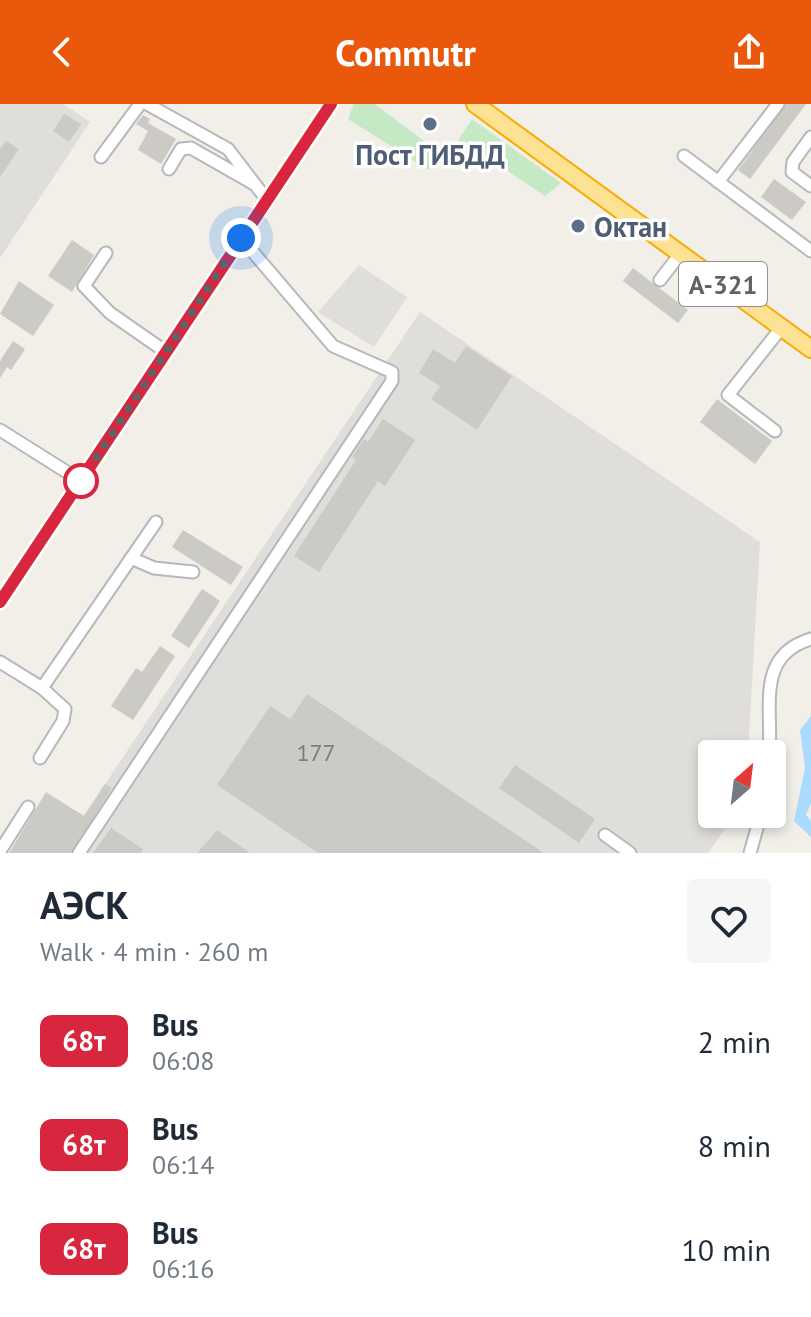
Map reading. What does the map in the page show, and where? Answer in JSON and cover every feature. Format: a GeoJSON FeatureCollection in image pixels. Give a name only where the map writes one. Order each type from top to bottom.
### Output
{"type":"FeatureCollection","features":[{"type":"Feature","properties":{"kind":"highway","name":"А-321"},"geometry":{"type":"LineString","coordinates":[[475,104],[811,349]]}},
{"type":"Feature","properties":{"kind":"main road"},"geometry":{"type":"LineString","coordinates":[[0,602],[331,104]]}},
{"type":"Feature","properties":{"kind":"lane"},"geometry":{"type":"LineString","coordinates":[[101,157],[140,104]]}},
{"type":"Feature","properties":{"kind":"lane"},"geometry":{"type":"LineString","coordinates":[[147,104],[228,149],[240,160],[267,200]]}},
{"type":"Feature","properties":{"kind":"lane"},"geometry":{"type":"LineString","coordinates":[[718,182],[778,104]]}},
{"type":"Feature","properties":{"kind":"lane"},"geometry":{"type":"LineString","coordinates":[[811,137],[793,162],[792,172],[811,186]]}},
{"type":"Feature","properties":{"kind":"lane"},"geometry":{"type":"LineString","coordinates":[[169,169],[181,149],[191,148],[254,184]]}},
{"type":"Feature","properties":{"kind":"lane"},"geometry":{"type":"LineString","coordinates":[[684,156],[811,251]]}},
{"type":"Feature","properties":{"kind":"lane"},"geometry":{"type":"LineString","coordinates":[[79,853],[392,381],[392,372],[383,366],[333,346],[241,238]]}},
{"type":"Feature","properties":{"kind":"lane"},"geometry":{"type":"LineString","coordinates":[[106,253],[84,286],[110,313],[166,352]]}},
{"type":"Feature","properties":{"kind":"lane"},"geometry":{"type":"LineString","coordinates":[[660,280],[681,253]]}},
{"type":"Feature","properties":{"kind":"lane"},"geometry":{"type":"LineString","coordinates":[[775,431],[728,395],[782,327]]}},
{"type":"Feature","properties":{"kind":"lane"},"geometry":{"type":"LineString","coordinates":[[0,430],[81,481]]}},
{"type":"Feature","properties":{"kind":"lane"},"geometry":{"type":"LineString","coordinates":[[42,688],[156,522]]}},
{"type":"Feature","properties":{"kind":"lane"},"geometry":{"type":"LineString","coordinates":[[131,558],[154,568],[193,572]]}},
{"type":"Feature","properties":{"kind":"lane"},"geometry":{"type":"LineString","coordinates":[[769,740],[770,679],[778,657],[794,644],[811,639]]}},
{"type":"Feature","properties":{"kind":"lane"},"geometry":{"type":"LineString","coordinates":[[0,662],[42,688],[65,709],[63,721],[40,758]]}},
{"type":"Feature","properties":{"kind":"lane"},"geometry":{"type":"LineString","coordinates":[[0,851],[28,807]]}},
{"type":"Feature","properties":{"kind":"lane"},"geometry":{"type":"LineString","coordinates":[[750,853],[757,828]]}},
{"type":"Feature","properties":{"kind":"lane"},"geometry":{"type":"LineString","coordinates":[[605,835],[630,853]]}},
{"type":"Feature","properties":{"kind":"shaded area"},"geometry":{"type":"Polygon","coordinates":[[[0,104],[63,104],[90,122],[0,258],[0,104]]]}},
{"type":"Feature","properties":{"kind":"shaded area"},"geometry":{"type":"Polygon","coordinates":[[[359,265],[407,297],[374,347],[318,312],[359,265]]]}},
{"type":"Feature","properties":{"kind":"shaded area"},"geometry":{"type":"Polygon","coordinates":[[[420,312],[760,542],[749,740],[698,740],[698,828],[726,828],[708,853],[59,853],[420,312]]]}},
{"type":"Feature","properties":{"kind":"green space"},"geometry":{"type":"Polygon","coordinates":[[[354,104],[375,104],[442,155],[429,170],[348,119],[354,104]]]}},
{"type":"Feature","properties":{"kind":"green space"},"geometry":{"type":"Polygon","coordinates":[[[472,119],[561,183],[545,196],[485,156],[445,160],[472,119]]]}},
{"type":"Feature","properties":{"kind":"water"},"geometry":{"type":"Polygon","coordinates":[[[811,716],[811,803],[806,815],[811,821],[811,837],[794,821],[805,768],[800,730],[811,716]]]}},
{"type":"Feature","properties":{"kind":"building"},"geometry":{"type":"Polygon","coordinates":[[[786,104],[806,104],[750,179],[738,170],[786,104]]]}},
{"type":"Feature","properties":{"kind":"building"},"geometry":{"type":"Polygon","coordinates":[[[64,114],[81,124],[69,142],[53,131],[64,114]]]}},
{"type":"Feature","properties":{"kind":"building"},"geometry":{"type":"Polygon","coordinates":[[[143,115],[150,119],[148,123],[176,139],[161,164],[138,150],[148,131],[136,124],[143,115]]]}},
{"type":"Feature","properties":{"kind":"building"},"geometry":{"type":"Polygon","coordinates":[[[6,141],[19,149],[0,177],[0,149],[6,141]]]}},
{"type":"Feature","properties":{"kind":"building"},"geometry":{"type":"Polygon","coordinates":[[[774,179],[806,202],[792,220],[761,197],[774,179]]]}},
{"type":"Feature","properties":{"kind":"building"},"geometry":{"type":"Polygon","coordinates":[[[72,240],[94,255],[72,292],[48,276],[72,240]]]}},
{"type":"Feature","properties":{"kind":"building"},"geometry":{"type":"Polygon","coordinates":[[[633,268],[688,310],[678,323],[623,281],[633,268]]]}},
{"type":"Feature","properties":{"kind":"building"},"geometry":{"type":"Polygon","coordinates":[[[19,281],[54,305],[33,336],[0,314],[19,281]]]}},
{"type":"Feature","properties":{"kind":"building"},"geometry":{"type":"Polygon","coordinates":[[[13,341],[25,349],[11,370],[7,367],[0,378],[0,361],[13,341]]]}},
{"type":"Feature","properties":{"kind":"building"},"geometry":{"type":"Polygon","coordinates":[[[466,346],[512,376],[477,430],[431,399],[440,386],[419,373],[433,349],[455,363],[466,346]]]}},
{"type":"Feature","properties":{"kind":"building"},"geometry":{"type":"Polygon","coordinates":[[[717,399],[772,441],[755,464],[700,422],[717,399]]]}},
{"type":"Feature","properties":{"kind":"building"},"geometry":{"type":"Polygon","coordinates":[[[383,419],[415,440],[385,486],[378,481],[319,572],[294,556],[356,460],[352,457],[364,439],[368,442],[383,419]]]}},
{"type":"Feature","properties":{"kind":"building"},"geometry":{"type":"Polygon","coordinates":[[[183,530],[243,567],[231,585],[172,547],[183,530]]]}},
{"type":"Feature","properties":{"kind":"building"},"geometry":{"type":"Polygon","coordinates":[[[202,589],[220,601],[189,648],[171,636],[202,589]]]}},
{"type":"Feature","properties":{"kind":"building"},"geometry":{"type":"Polygon","coordinates":[[[160,646],[175,656],[133,720],[111,706],[136,668],[142,672],[160,646]]]}},
{"type":"Feature","properties":{"kind":"building"},"geometry":{"type":"Polygon","coordinates":[[[307,694],[544,853],[318,853],[217,785],[270,706],[290,719],[307,694]]]}},
{"type":"Feature","properties":{"kind":"building"},"geometry":{"type":"Polygon","coordinates":[[[515,765],[595,819],[579,843],[499,788],[515,765]]]}},
{"type":"Feature","properties":{"kind":"building"},"geometry":{"type":"Polygon","coordinates":[[[105,784],[112,788],[71,853],[9,853],[46,792],[84,816],[105,784]]]}},
{"type":"Feature","properties":{"kind":"building"},"geometry":{"type":"Polygon","coordinates":[[[111,828],[143,849],[141,853],[93,853],[111,828]]]}},
{"type":"Feature","properties":{"kind":"building"},"geometry":{"type":"Polygon","coordinates":[[[217,830],[250,853],[197,853],[217,830]]]}},
{"type":"Feature","properties":{"kind":"bus line","name":"68т"},"geometry":{"type":"LineString","coordinates":[[0,602],[331,104]]}},
{"type":"Feature","properties":{"kind":"place","name":"Пост ГИБДД"},"geometry":{"type":"Point","coordinates":[430,124]}},
{"type":"Feature","properties":{"kind":"place","name":"Октан"},"geometry":{"type":"Point","coordinates":[578,226]}},
{"type":"Feature","properties":{"kind":"route"},"geometry":{"type":"LineString","coordinates":[[81,481],[241,238]]}}]}
